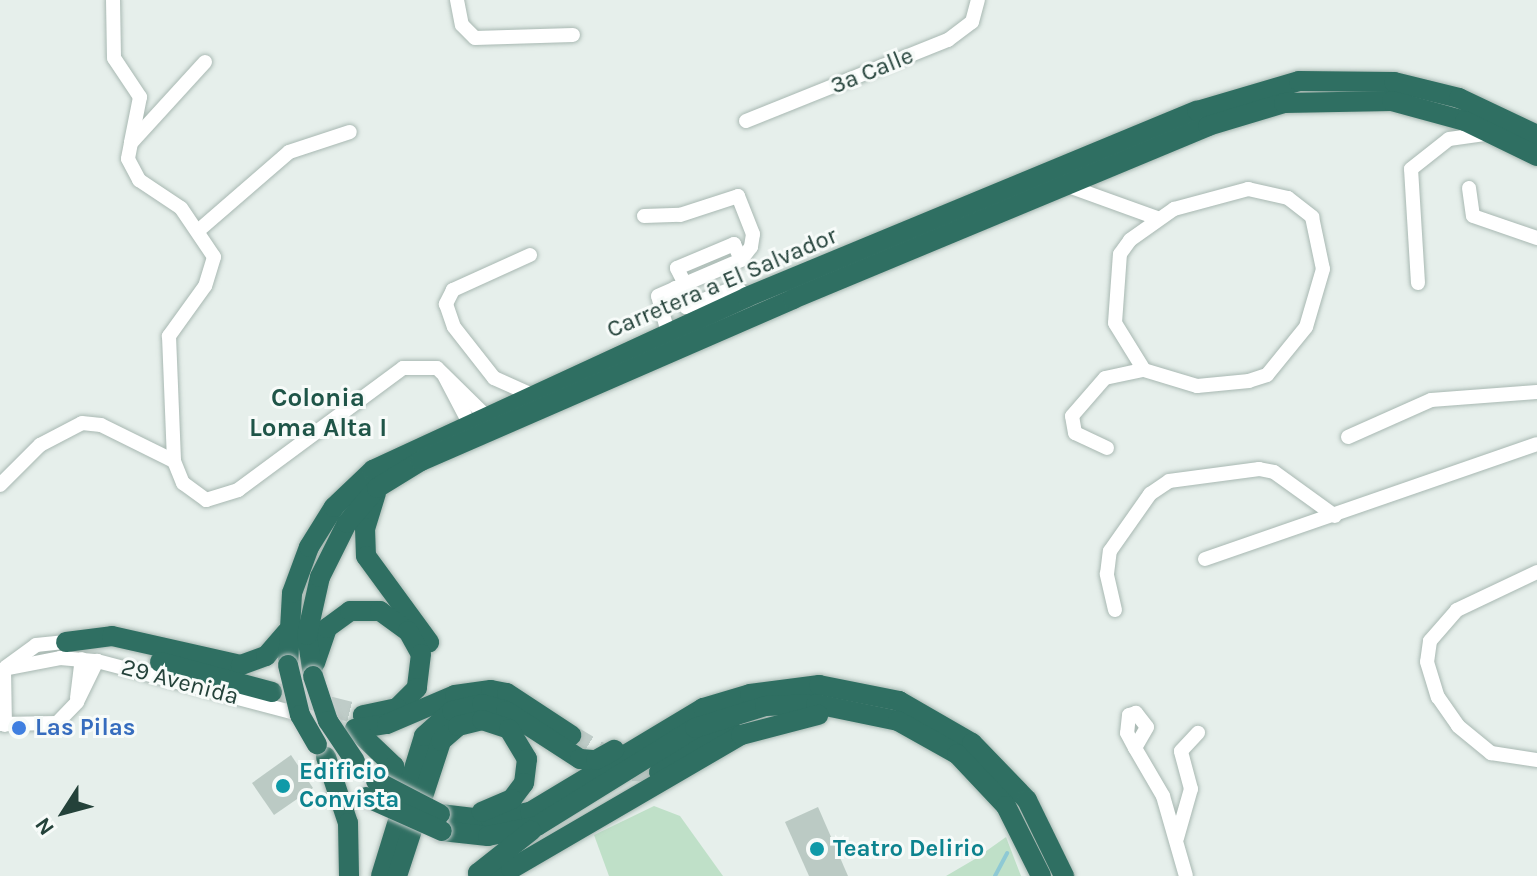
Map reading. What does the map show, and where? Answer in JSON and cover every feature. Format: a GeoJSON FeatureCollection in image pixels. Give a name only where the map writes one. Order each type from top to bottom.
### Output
{"type":"FeatureCollection","features":[{"type":"Feature","properties":{"kind":"highway","name":"Carretera a El Salvador"},"geometry":{"type":"LineString","coordinates":[[447,821],[371,789],[324,754],[300,715],[288,665],[287,632],[299,571],[334,507],[373,470],[477,419],[668,333],[691,314],[747,297],[1197,111],[1299,81],[1394,82],[1459,98],[1537,135]]}},
{"type":"Feature","properties":{"kind":"highway","name":"Carretera a El Salvador"},"geometry":{"type":"LineString","coordinates":[[371,789],[328,721],[313,675],[307,635],[320,577],[347,523],[377,488],[421,461],[665,354],[1071,187],[1208,126],[1284,103],[1392,101],[1463,129],[1492,133],[1537,156]]}},
{"type":"Feature","properties":{"kind":"highway"},"geometry":{"type":"LineString","coordinates":[[377,488],[365,528],[366,556],[377,579],[424,631],[434,668],[426,694],[405,715]]}},
{"type":"Feature","properties":{"kind":"highway"},"geometry":{"type":"LineString","coordinates":[[313,675],[322,636],[341,615],[368,608],[399,622],[421,654],[421,679],[397,708],[359,722]]}},
{"type":"Feature","properties":{"kind":"highway"},"geometry":{"type":"LineString","coordinates":[[66,642],[112,636],[241,665],[266,656],[287,632]]}},
{"type":"Feature","properties":{"kind":"highway"},"geometry":{"type":"LineString","coordinates":[[66,642],[272,692]]}},
{"type":"Feature","properties":{"kind":"highway"},"geometry":{"type":"LineString","coordinates":[[379,876],[424,736],[458,708],[482,704],[506,711],[561,750],[589,761],[645,728],[682,718],[735,697],[809,685],[899,701],[962,736],[1000,769],[1048,831],[1064,876]]}},
{"type":"Feature","properties":{"kind":"highway"},"geometry":{"type":"LineString","coordinates":[[359,722],[405,715],[455,695],[491,690],[507,693],[571,735]]}},
{"type":"Feature","properties":{"kind":"highway"},"geometry":{"type":"LineString","coordinates":[[659,772],[765,706]]}},
{"type":"Feature","properties":{"kind":"highway"},"geometry":{"type":"LineString","coordinates":[[447,821],[488,836],[537,826],[569,812],[681,734],[765,706],[859,709],[919,731],[971,765],[1022,830],[1041,876]]}},
{"type":"Feature","properties":{"kind":"highway"},"geometry":{"type":"LineString","coordinates":[[476,874],[510,865],[741,735],[790,719],[859,709]]}},
{"type":"Feature","properties":{"kind":"highway"},"geometry":{"type":"LineString","coordinates":[[447,821],[491,820],[544,807],[682,718]]}},
{"type":"Feature","properties":{"kind":"highway"},"geometry":{"type":"LineString","coordinates":[[359,722],[384,751],[397,774],[379,876]]}},
{"type":"Feature","properties":{"kind":"highway"},"geometry":{"type":"LineString","coordinates":[[397,876],[441,741],[469,722],[502,725],[527,759],[524,783],[505,805],[447,821]]}},
{"type":"Feature","properties":{"kind":"highway"},"geometry":{"type":"LineString","coordinates":[[324,754],[348,823],[349,876]]}},
{"type":"Feature","properties":{"kind":"highway"},"geometry":{"type":"LineString","coordinates":[[510,865],[537,826]]}},
{"type":"Feature","properties":{"kind":"street"},"geometry":{"type":"LineString","coordinates":[[113,0],[114,58],[140,97],[131,143],[131,170],[199,230],[212,249],[213,272],[169,336],[174,461],[192,494],[206,500],[227,495],[403,368],[424,364],[445,377],[477,419]]}},
{"type":"Feature","properties":{"kind":"street"},"geometry":{"type":"LineString","coordinates":[[457,0],[462,25],[475,38],[573,35]]}},
{"type":"Feature","properties":{"kind":"street","name":"3a Calle"},"geometry":{"type":"LineString","coordinates":[[746,121],[948,40],[972,22],[978,0]]}},
{"type":"Feature","properties":{"kind":"street"},"geometry":{"type":"LineString","coordinates":[[131,143],[205,62]]}},
{"type":"Feature","properties":{"kind":"street"},"geometry":{"type":"LineString","coordinates":[[1418,283],[1411,169],[1419,157],[1463,129]]}},
{"type":"Feature","properties":{"kind":"street"},"geometry":{"type":"LineString","coordinates":[[199,230],[289,152],[350,132]]}},
{"type":"Feature","properties":{"kind":"street"},"geometry":{"type":"LineString","coordinates":[[1071,187],[1157,218]]}},
{"type":"Feature","properties":{"kind":"street"},"geometry":{"type":"LineString","coordinates":[[1469,188],[1473,216],[1537,238]]}},
{"type":"Feature","properties":{"kind":"street"},"geometry":{"type":"LineString","coordinates":[[1107,448],[1075,433],[1072,416],[1105,378],[1144,370],[1197,386],[1228,386],[1267,375],[1306,327],[1323,269],[1312,217],[1288,198],[1248,189],[1191,201],[1157,218],[1120,254],[1112,299],[1115,323],[1144,370]]}},
{"type":"Feature","properties":{"kind":"street"},"geometry":{"type":"LineString","coordinates":[[644,216],[680,215],[735,194],[753,234],[741,260],[658,296],[668,333]]}},
{"type":"Feature","properties":{"kind":"street"},"geometry":{"type":"LineString","coordinates":[[530,255],[453,290],[446,304],[454,327],[494,378],[532,395]]}},
{"type":"Feature","properties":{"kind":"street"},"geometry":{"type":"LineString","coordinates":[[680,286],[691,314]]}},
{"type":"Feature","properties":{"kind":"street"},"geometry":{"type":"LineString","coordinates":[[1348,437],[1431,400],[1537,392]]}},
{"type":"Feature","properties":{"kind":"street"},"geometry":{"type":"LineString","coordinates":[[0,485],[40,445],[82,423],[101,425],[174,461]]}},
{"type":"Feature","properties":{"kind":"street"},"geometry":{"type":"LineString","coordinates":[[1205,559],[1537,444]]}},
{"type":"Feature","properties":{"kind":"street"},"geometry":{"type":"LineString","coordinates":[[1115,610],[1107,574],[1110,551],[1150,494],[1169,481],[1259,469],[1274,472],[1335,516]]}},
{"type":"Feature","properties":{"kind":"street"},"geometry":{"type":"LineString","coordinates":[[1537,572],[1457,610],[1438,629],[1427,662],[1433,700],[1458,726],[1491,753],[1537,760]]}},
{"type":"Feature","properties":{"kind":"street"},"geometry":{"type":"LineString","coordinates":[[66,642],[36,645],[2,671],[2,724],[57,723],[77,702],[89,660]]}},
{"type":"Feature","properties":{"kind":"street","name":"29 Avenida"},"geometry":{"type":"LineString","coordinates":[[2,671],[89,660],[359,722]]}},
{"type":"Feature","properties":{"kind":"street"},"geometry":{"type":"LineString","coordinates":[[1177,838],[1191,789],[1181,751],[1198,733]]}},
{"type":"Feature","properties":{"kind":"street"},"geometry":{"type":"LineString","coordinates":[[1135,748],[1163,796],[1186,876]]}},
{"type":"Feature","properties":{"kind":"green space"},"geometry":{"type":"Polygon","coordinates":[[[654,806],[680,816],[723,876],[609,876],[594,835],[654,806]]]}},
{"type":"Feature","properties":{"kind":"green space"},"geometry":{"type":"Polygon","coordinates":[[[1006,837],[1021,876],[946,876],[975,859],[1006,837]]]}},
{"type":"Feature","properties":{"kind":"building","name":"Edificio Convista"},"geometry":{"type":"Polygon","coordinates":[[[291,755],[313,788],[274,815],[252,783],[291,755]]]}},
{"type":"Feature","properties":{"kind":"building","name":"Teatro Delirio"},"geometry":{"type":"Polygon","coordinates":[[[818,807],[848,876],[809,876],[785,822],[818,807]]]}},
{"type":"Feature","properties":{"kind":"waterway"},"geometry":{"type":"LineString","coordinates":[[995,876],[1007,853]]}},
{"type":"Feature","properties":{"kind":"tunnel"},"geometry":{"type":"LineString","coordinates":[[272,692],[363,715]]}},
{"type":"Feature","properties":{"kind":"tunnel"},"geometry":{"type":"LineString","coordinates":[[571,735],[632,771],[659,772]]}},
{"type":"Feature","properties":{"kind":"place","name":"Las Pilas"},"geometry":{"type":"Point","coordinates":[19,728]}},
{"type":"Feature","properties":{"kind":"place","name":"Edificio Convista"},"geometry":{"type":"Point","coordinates":[283,786]}},
{"type":"Feature","properties":{"kind":"place","name":"Teatro Delirio"},"geometry":{"type":"Point","coordinates":[817,849]}},
{"type":"Feature","properties":{"kind":"district","name":"Colonia Loma Alta I"},"geometry":{"type":"Point","coordinates":[318,413]}}]}
